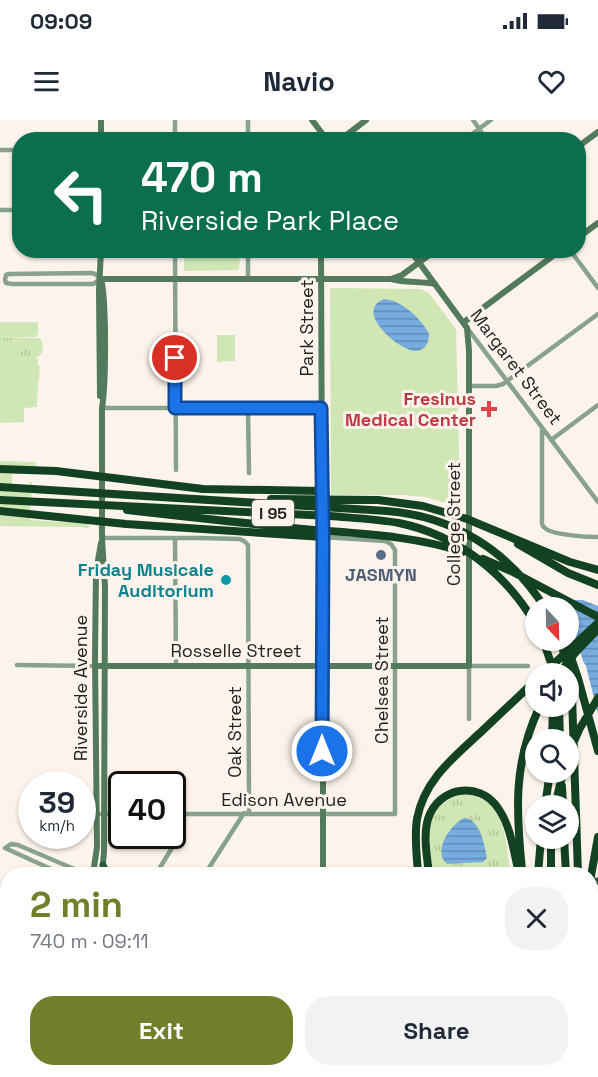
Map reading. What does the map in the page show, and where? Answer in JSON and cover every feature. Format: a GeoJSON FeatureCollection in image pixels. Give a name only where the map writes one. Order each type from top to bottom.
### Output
{"type":"FeatureCollection","features":[{"type":"Feature","properties":{"kind":"highway"},"geometry":{"type":"LineString","coordinates":[[0,469],[63,471],[219,489],[322,491]]}},
{"type":"Feature","properties":{"kind":"highway","name":"I 95"},"geometry":{"type":"LineString","coordinates":[[0,487],[404,513],[421,516],[446,524],[498,554],[516,570],[538,597]]}},
{"type":"Feature","properties":{"kind":"highway"},"geometry":{"type":"LineString","coordinates":[[182,498],[396,501],[432,508],[480,523],[570,562],[598,570]]}},
{"type":"Feature","properties":{"kind":"highway","name":"I 95"},"geometry":{"type":"LineString","coordinates":[[0,500],[330,516],[415,527],[440,536],[480,560],[511,589],[525,607]]}},
{"type":"Feature","properties":{"kind":"highway"},"geometry":{"type":"LineString","coordinates":[[57,502],[419,540],[495,564],[598,617]]}},
{"type":"Feature","properties":{"kind":"highway"},"geometry":{"type":"LineString","coordinates":[[0,511],[150,526],[323,537]]}},
{"type":"Feature","properties":{"kind":"highway"},"geometry":{"type":"LineString","coordinates":[[480,523],[568,573],[598,585]]}},
{"type":"Feature","properties":{"kind":"highway"},"geometry":{"type":"LineString","coordinates":[[555,663],[598,623]]}},
{"type":"Feature","properties":{"kind":"highway"},"geometry":{"type":"LineString","coordinates":[[567,663],[598,629]]}},
{"type":"Feature","properties":{"kind":"highway"},"geometry":{"type":"LineString","coordinates":[[565,651],[572,696],[578,867]]}},
{"type":"Feature","properties":{"kind":"highway"},"geometry":{"type":"LineString","coordinates":[[567,651],[576,672],[598,751]]}},
{"type":"Feature","properties":{"kind":"highway"},"geometry":{"type":"LineString","coordinates":[[418,867],[416,830],[422,802],[429,787],[436,776],[463,748],[525,690]]}},
{"type":"Feature","properties":{"kind":"highway"},"geometry":{"type":"LineString","coordinates":[[579,731],[598,698]]}},
{"type":"Feature","properties":{"kind":"highway"},"geometry":{"type":"LineString","coordinates":[[520,867],[517,813],[519,779],[526,744],[536,717]]}},
{"type":"Feature","properties":{"kind":"highway"},"geometry":{"type":"LineString","coordinates":[[428,867],[426,832],[430,814],[443,797],[455,791],[464,790],[480,793],[492,800],[498,807],[508,827],[519,867]]}},
{"type":"Feature","properties":{"kind":"highway"},"geometry":{"type":"LineString","coordinates":[[592,867],[598,837]]}},
{"type":"Feature","properties":{"kind":"highway"},"geometry":{"type":"LineString","coordinates":[[538,867],[540,849]]}},
{"type":"Feature","properties":{"kind":"highway"},"geometry":{"type":"LineString","coordinates":[[551,849],[551,867]]}},
{"type":"Feature","properties":{"kind":"highway"},"geometry":{"type":"LineString","coordinates":[[565,849],[566,867]]}},
{"type":"Feature","properties":{"kind":"main road"},"geometry":{"type":"LineString","coordinates":[[350,132],[366,120]]}},
{"type":"Feature","properties":{"kind":"main road","name":"Riverside Avenue"},"geometry":{"type":"LineString","coordinates":[[101,258],[99,388],[102,408],[102,538],[105,587],[103,865]]}},
{"type":"Feature","properties":{"kind":"main road","name":"Park Street"},"geometry":{"type":"LineString","coordinates":[[321,258],[323,867]]}},
{"type":"Feature","properties":{"kind":"main road","name":"Margaret Street"},"geometry":{"type":"LineString","coordinates":[[416,258],[465,325]]}},
{"type":"Feature","properties":{"kind":"main road"},"geometry":{"type":"LineString","coordinates":[[391,279],[402,275],[426,258]]}},
{"type":"Feature","properties":{"kind":"main road"},"geometry":{"type":"LineString","coordinates":[[465,325],[551,258]]}},
{"type":"Feature","properties":{"kind":"main road"},"geometry":{"type":"LineString","coordinates":[[101,279],[391,279],[436,285]]}},
{"type":"Feature","properties":{"kind":"main road","name":"College Street"},"geometry":{"type":"LineString","coordinates":[[465,325],[469,343],[469,666]]}},
{"type":"Feature","properties":{"kind":"main road","name":"Riverside Avenue"},"geometry":{"type":"LineString","coordinates":[[94,867],[97,850],[95,666],[97,567],[102,538]]}},
{"type":"Feature","properties":{"kind":"main road","name":"Rosselle Street"},"geometry":{"type":"LineString","coordinates":[[95,666],[469,666]]}},
{"type":"Feature","properties":{"kind":"main road"},"geometry":{"type":"LineString","coordinates":[[96,732],[105,745]]}},
{"type":"Feature","properties":{"kind":"street"},"geometry":{"type":"LineString","coordinates":[[473,120],[482,132]]}},
{"type":"Feature","properties":{"kind":"street"},"geometry":{"type":"LineString","coordinates":[[474,132],[490,120]]}},
{"type":"Feature","properties":{"kind":"street"},"geometry":{"type":"LineString","coordinates":[[175,258],[176,470]]}},
{"type":"Feature","properties":{"kind":"street"},"geometry":{"type":"LineString","coordinates":[[248,258],[248,280]]}},
{"type":"Feature","properties":{"kind":"street"},"geometry":{"type":"LineString","coordinates":[[576,258],[598,288]]}},
{"type":"Feature","properties":{"kind":"street"},"geometry":{"type":"LineString","coordinates":[[91,273],[101,279],[93,284],[12,284],[6,283],[5,277],[9,274],[91,273]]}},
{"type":"Feature","properties":{"kind":"street"},"geometry":{"type":"LineString","coordinates":[[469,386],[496,386],[507,381],[598,314]]}},
{"type":"Feature","properties":{"kind":"street","name":"Margaret Street"},"geometry":{"type":"LineString","coordinates":[[465,325],[597,499]]}},
{"type":"Feature","properties":{"kind":"street"},"geometry":{"type":"LineString","coordinates":[[551,440],[598,405]]}},
{"type":"Feature","properties":{"kind":"street"},"geometry":{"type":"LineString","coordinates":[[102,408],[321,408]]}},
{"type":"Feature","properties":{"kind":"street"},"geometry":{"type":"LineString","coordinates":[[248,408],[249,474]]}},
{"type":"Feature","properties":{"kind":"street"},"geometry":{"type":"LineString","coordinates":[[542,428],[543,526],[548,530],[576,536],[598,537]]}},
{"type":"Feature","properties":{"kind":"street","name":"Chelsea Street"},"geometry":{"type":"LineString","coordinates":[[323,537],[386,541],[393,545],[396,552],[395,814]]}},
{"type":"Feature","properties":{"kind":"street"},"geometry":{"type":"LineString","coordinates":[[102,538],[175,538],[176,666]]}},
{"type":"Feature","properties":{"kind":"street","name":"Oak Street"},"geometry":{"type":"LineString","coordinates":[[175,538],[240,539],[247,543],[249,550],[247,814]]}},
{"type":"Feature","properties":{"kind":"street","name":"Rosselle Street"},"geometry":{"type":"LineString","coordinates":[[16,665],[95,666]]}},
{"type":"Feature","properties":{"kind":"street","name":"Rosselle Street"},"geometry":{"type":"LineString","coordinates":[[469,666],[525,666]]}},
{"type":"Feature","properties":{"kind":"street","name":"College Street"},"geometry":{"type":"LineString","coordinates":[[469,666],[469,719]]}},
{"type":"Feature","properties":{"kind":"street"},"geometry":{"type":"LineString","coordinates":[[97,814],[105,814]]}},
{"type":"Feature","properties":{"kind":"street","name":"Edison Avenue"},"geometry":{"type":"LineString","coordinates":[[186,814],[395,814]]}},
{"type":"Feature","properties":{"kind":"street"},"geometry":{"type":"LineString","coordinates":[[210,867],[247,814]]}},
{"type":"Feature","properties":{"kind":"street"},"geometry":{"type":"LineString","coordinates":[[47,867],[5,848],[11,844],[18,845],[70,867]]}},
{"type":"Feature","properties":{"kind":"street"},"geometry":{"type":"LineString","coordinates":[[160,867],[171,849]]}},
{"type":"Feature","properties":{"kind":"green space"},"geometry":{"type":"Polygon","coordinates":[[[184,258],[240,258],[239,270],[184,271],[184,258]]]}},
{"type":"Feature","properties":{"kind":"green space"},"geometry":{"type":"Polygon","coordinates":[[[330,288],[420,289],[429,293],[456,329],[459,507],[425,497],[331,495],[330,288]]]}},
{"type":"Feature","properties":{"kind":"green space"},"geometry":{"type":"Polygon","coordinates":[[[0,322],[38,322],[38,335],[36,337],[0,338],[0,322]]]}},
{"type":"Feature","properties":{"kind":"green space"},"geometry":{"type":"Polygon","coordinates":[[[217,335],[235,335],[235,361],[217,362],[217,335]]]}},
{"type":"Feature","properties":{"kind":"green space"},"geometry":{"type":"Polygon","coordinates":[[[0,338],[39,338],[43,346],[41,355],[0,357],[0,338]]]}},
{"type":"Feature","properties":{"kind":"green space"},"geometry":{"type":"Polygon","coordinates":[[[0,357],[36,357],[38,359],[41,380],[38,380],[37,407],[24,408],[24,422],[0,423],[0,357]]]}},
{"type":"Feature","properties":{"kind":"green space"},"geometry":{"type":"Polygon","coordinates":[[[0,461],[36,462],[35,473],[12,474],[12,487],[28,486],[32,482],[30,520],[89,522],[89,529],[0,526],[0,461]]]}},
{"type":"Feature","properties":{"kind":"green space"},"geometry":{"type":"Polygon","coordinates":[[[462,795],[476,797],[487,802],[495,810],[501,821],[509,867],[432,867],[429,832],[433,812],[451,798],[462,795]]]}},
{"type":"Feature","properties":{"kind":"water"},"geometry":{"type":"Polygon","coordinates":[[[384,299],[404,307],[421,322],[429,334],[424,348],[418,351],[408,349],[382,330],[376,321],[374,312],[376,305],[384,299]]]}},
{"type":"Feature","properties":{"kind":"water"},"geometry":{"type":"Polygon","coordinates":[[[579,600],[598,606],[598,714],[579,648],[579,600]]]}},
{"type":"Feature","properties":{"kind":"water"},"geometry":{"type":"Polygon","coordinates":[[[464,818],[470,819],[477,827],[487,858],[483,862],[447,864],[441,853],[442,846],[453,826],[464,818]]]}},
{"type":"Feature","properties":{"kind":"place","name":"Fresinus Medical Center"},"geometry":{"type":"Point","coordinates":[489,409]}},
{"type":"Feature","properties":{"kind":"place","name":"JASMYN"},"geometry":{"type":"Point","coordinates":[381,555]}},
{"type":"Feature","properties":{"kind":"place","name":"Friday Musicale Auditorium"},"geometry":{"type":"Point","coordinates":[226,580]}},
{"type":"Feature","properties":{"kind":"route"},"geometry":{"type":"LineString","coordinates":[[175,358],[175,408],[321,408],[322,751]]}}]}
